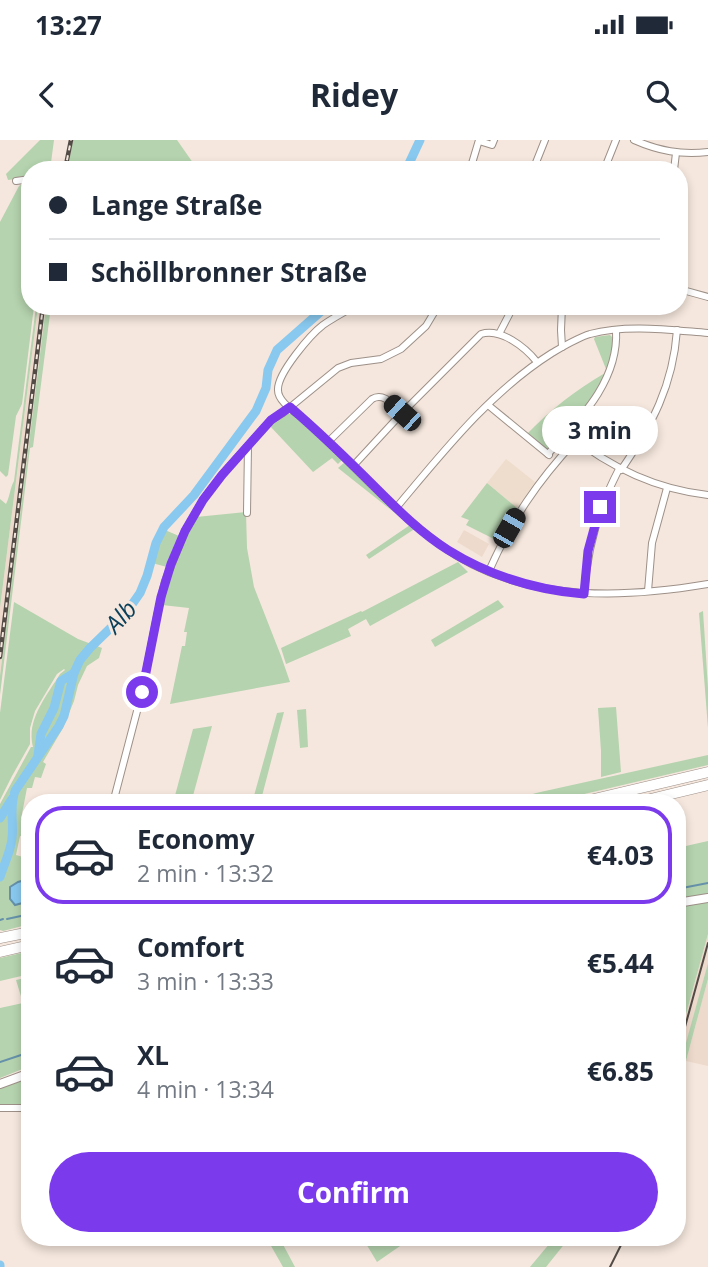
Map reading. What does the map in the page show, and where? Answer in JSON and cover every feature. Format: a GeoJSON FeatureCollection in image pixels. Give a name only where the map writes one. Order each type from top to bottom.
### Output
{"type":"FeatureCollection","features":[{"type":"Feature","properties":{"kind":"highway"},"geometry":{"type":"LineString","coordinates":[[615,794],[708,772]]}},
{"type":"Feature","properties":{"kind":"highway"},"geometry":{"type":"LineString","coordinates":[[671,794],[708,785]]}},
{"type":"Feature","properties":{"kind":"highway"},"geometry":{"type":"LineString","coordinates":[[0,938],[21,934]]}},
{"type":"Feature","properties":{"kind":"highway"},"geometry":{"type":"LineString","coordinates":[[0,952],[21,947]]}},
{"type":"Feature","properties":{"kind":"main road"},"geometry":{"type":"LineString","coordinates":[[686,902],[708,898]]}},
{"type":"Feature","properties":{"kind":"main road"},"geometry":{"type":"LineString","coordinates":[[0,1084],[21,1076]]}},
{"type":"Feature","properties":{"kind":"street"},"geometry":{"type":"LineString","coordinates":[[473,161],[479,140],[492,145],[494,140]]}},
{"type":"Feature","properties":{"kind":"street"},"geometry":{"type":"LineString","coordinates":[[537,161],[545,140]]}},
{"type":"Feature","properties":{"kind":"street"},"geometry":{"type":"LineString","coordinates":[[608,161],[616,140]]}},
{"type":"Feature","properties":{"kind":"street"},"geometry":{"type":"LineString","coordinates":[[634,140],[663,151],[708,152]]}},
{"type":"Feature","properties":{"kind":"street"},"geometry":{"type":"LineString","coordinates":[[675,161],[676,153]]}},
{"type":"Feature","properties":{"kind":"street"},"geometry":{"type":"LineString","coordinates":[[16,181],[21,180]]}},
{"type":"Feature","properties":{"kind":"street"},"geometry":{"type":"LineString","coordinates":[[688,292],[708,298]]}},
{"type":"Feature","properties":{"kind":"street"},"geometry":{"type":"LineString","coordinates":[[341,315],[318,330],[285,371],[278,389],[281,398],[397,508],[442,546],[489,571],[522,583],[557,591],[584,594],[648,591],[708,584]]}},
{"type":"Feature","properties":{"kind":"street"},"geometry":{"type":"LineString","coordinates":[[115,794],[173,556],[203,500],[271,420],[338,369],[351,363],[381,359],[401,349],[426,326],[433,315]]}},
{"type":"Feature","properties":{"kind":"street"},"geometry":{"type":"LineString","coordinates":[[499,334],[509,315]]}},
{"type":"Feature","properties":{"kind":"street"},"geometry":{"type":"LineString","coordinates":[[562,315],[562,346]]}},
{"type":"Feature","properties":{"kind":"street"},"geometry":{"type":"LineString","coordinates":[[548,454],[591,404],[610,373],[616,355],[616,330]]}},
{"type":"Feature","properties":{"kind":"street"},"geometry":{"type":"LineString","coordinates":[[397,508],[488,405],[514,380],[562,346],[590,334],[616,330],[708,333]]}},
{"type":"Feature","properties":{"kind":"street"},"geometry":{"type":"LineString","coordinates":[[584,594],[594,528],[606,495],[644,437],[670,379],[677,330]]}},
{"type":"Feature","properties":{"kind":"street"},"geometry":{"type":"LineString","coordinates":[[353,466],[478,335],[489,332],[499,334],[537,362]]}},
{"type":"Feature","properties":{"kind":"street"},"geometry":{"type":"LineString","coordinates":[[329,441],[377,396],[383,396],[402,413]]}},
{"type":"Feature","properties":{"kind":"street"},"geometry":{"type":"LineString","coordinates":[[488,405],[555,462]]}},
{"type":"Feature","properties":{"kind":"street"},"geometry":{"type":"LineString","coordinates":[[567,433],[620,470],[667,488],[708,495]]}},
{"type":"Feature","properties":{"kind":"street"},"geometry":{"type":"LineString","coordinates":[[489,571],[521,508],[555,462],[576,440]]}},
{"type":"Feature","properties":{"kind":"street"},"geometry":{"type":"LineString","coordinates":[[247,513],[248,446]]}},
{"type":"Feature","properties":{"kind":"street"},"geometry":{"type":"LineString","coordinates":[[648,591],[652,543],[667,488]]}},
{"type":"Feature","properties":{"kind":"street"},"geometry":{"type":"LineString","coordinates":[[0,1108],[21,1108]]}},
{"type":"Feature","properties":{"kind":"shaded area"},"geometry":{"type":"Polygon","coordinates":[[[37,315],[45,315],[0,676],[0,608],[37,315]]]}},
{"type":"Feature","properties":{"kind":"shaded area"},"geometry":{"type":"Polygon","coordinates":[[[506,459],[535,482],[517,508],[487,483],[506,459]]]}},
{"type":"Feature","properties":{"kind":"shaded area"},"geometry":{"type":"Polygon","coordinates":[[[464,530],[489,544],[482,557],[457,542],[464,530]]]}},
{"type":"Feature","properties":{"kind":"shaded area"},"geometry":{"type":"Polygon","coordinates":[[[708,934],[708,963],[686,1045],[686,1014],[708,934]]]}},
{"type":"Feature","properties":{"kind":"shaded area"},"geometry":{"type":"Polygon","coordinates":[[[708,979],[708,1066],[686,1061],[708,979]]]}},
{"type":"Feature","properties":{"kind":"green space"},"geometry":{"type":"Polygon","coordinates":[[[40,140],[54,140],[51,161],[21,161],[21,178],[8,180],[6,174],[40,140]]]}},
{"type":"Feature","properties":{"kind":"green space"},"geometry":{"type":"Polygon","coordinates":[[[73,140],[177,140],[192,161],[69,161],[73,140]]]}},
{"type":"Feature","properties":{"kind":"green space"},"geometry":{"type":"Polygon","coordinates":[[[21,184],[21,315],[33,315],[22,404],[16,416],[6,477],[0,471],[0,222],[21,184]]]}},
{"type":"Feature","properties":{"kind":"green space"},"geometry":{"type":"Polygon","coordinates":[[[37,315],[0,608],[0,499],[6,504],[14,481],[37,315]]]}},
{"type":"Feature","properties":{"kind":"green space"},"geometry":{"type":"Polygon","coordinates":[[[45,315],[50,315],[33,447],[30,448],[0,695],[0,676],[45,315]]]}},
{"type":"Feature","properties":{"kind":"green space"},"geometry":{"type":"Polygon","coordinates":[[[610,335],[613,338],[613,346],[606,369],[594,339],[610,335]]]}},
{"type":"Feature","properties":{"kind":"green space"},"geometry":{"type":"Polygon","coordinates":[[[605,373],[589,404],[548,450],[527,434],[564,400],[605,373]]]}},
{"type":"Feature","properties":{"kind":"green space"},"geometry":{"type":"Polygon","coordinates":[[[287,414],[292,414],[342,460],[338,464],[332,458],[313,472],[270,426],[287,414]]]}},
{"type":"Feature","properties":{"kind":"green space"},"geometry":{"type":"Polygon","coordinates":[[[345,462],[416,528],[369,559],[366,555],[410,525],[338,468],[345,462]]]}},
{"type":"Feature","properties":{"kind":"green space"},"geometry":{"type":"Polygon","coordinates":[[[487,483],[517,508],[500,542],[466,525],[469,520],[461,517],[487,483]]]}},
{"type":"Feature","properties":{"kind":"green space"},"geometry":{"type":"Polygon","coordinates":[[[246,512],[247,548],[254,587],[290,682],[170,704],[182,646],[185,646],[187,632],[184,632],[189,608],[162,605],[180,549],[196,517],[246,512]]]}},
{"type":"Feature","properties":{"kind":"green space"},"geometry":{"type":"Polygon","coordinates":[[[165,530],[179,536],[167,567],[152,563],[165,530]]]}},
{"type":"Feature","properties":{"kind":"green space"},"geometry":{"type":"Polygon","coordinates":[[[458,562],[468,572],[370,626],[366,619],[348,629],[351,636],[286,664],[281,648],[362,612],[458,562]]]}},
{"type":"Feature","properties":{"kind":"green space"},"geometry":{"type":"Polygon","coordinates":[[[498,600],[504,607],[435,647],[431,640],[498,600]]]}},
{"type":"Feature","properties":{"kind":"green space"},"geometry":{"type":"Polygon","coordinates":[[[14,602],[78,639],[102,648],[99,658],[87,666],[78,685],[63,728],[43,762],[46,764],[41,778],[35,777],[32,788],[27,788],[26,794],[21,794],[21,836],[16,855],[21,856],[21,882],[10,893],[12,903],[21,904],[21,926],[3,931],[0,930],[0,818],[11,802],[10,793],[0,816],[0,804],[33,747],[32,727],[39,709],[65,670],[57,674],[35,711],[30,728],[30,744],[0,800],[0,713],[14,602]]]}},
{"type":"Feature","properties":{"kind":"green space"},"geometry":{"type":"Polygon","coordinates":[[[703,611],[708,688],[708,728],[699,613],[703,611]]]}},
{"type":"Feature","properties":{"kind":"green space"},"geometry":{"type":"Polygon","coordinates":[[[616,707],[621,772],[601,777],[598,708],[616,707]]]}},
{"type":"Feature","properties":{"kind":"green space"},"geometry":{"type":"Polygon","coordinates":[[[306,709],[308,747],[300,748],[297,710],[306,709]]]}},
{"type":"Feature","properties":{"kind":"green space"},"geometry":{"type":"Polygon","coordinates":[[[284,712],[263,794],[254,794],[277,713],[284,712]]]}},
{"type":"Feature","properties":{"kind":"green space"},"geometry":{"type":"Polygon","coordinates":[[[212,726],[193,794],[175,794],[193,729],[212,726]]]}},
{"type":"Feature","properties":{"kind":"green space"},"geometry":{"type":"Polygon","coordinates":[[[708,755],[708,765],[584,794],[533,794],[708,755]]]}},
{"type":"Feature","properties":{"kind":"green space"},"geometry":{"type":"Polygon","coordinates":[[[708,841],[708,894],[686,898],[686,846],[708,841]]]}},
{"type":"Feature","properties":{"kind":"green space"},"geometry":{"type":"Polygon","coordinates":[[[708,901],[708,934],[686,1014],[686,905],[708,901]]]}},
{"type":"Feature","properties":{"kind":"green space"},"geometry":{"type":"Polygon","coordinates":[[[21,953],[21,976],[0,981],[0,958],[21,953]]]}},
{"type":"Feature","properties":{"kind":"green space"},"geometry":{"type":"Polygon","coordinates":[[[708,963],[708,979],[686,1061],[686,1043],[708,963]]]}},
{"type":"Feature","properties":{"kind":"green space"},"geometry":{"type":"Polygon","coordinates":[[[21,979],[21,996],[16,980],[21,979]]]}},
{"type":"Feature","properties":{"kind":"green space"},"geometry":{"type":"Polygon","coordinates":[[[21,1003],[21,1070],[0,1078],[0,1008],[21,1003]]]}},
{"type":"Feature","properties":{"kind":"green space"},"geometry":{"type":"Polygon","coordinates":[[[21,1081],[21,1105],[0,1105],[0,1087],[21,1081]]]}},
{"type":"Feature","properties":{"kind":"green space"},"geometry":{"type":"Polygon","coordinates":[[[271,1246],[284,1246],[295,1267],[283,1267],[271,1246]]]}},
{"type":"Feature","properties":{"kind":"green space"},"geometry":{"type":"Polygon","coordinates":[[[367,1246],[400,1246],[377,1262],[367,1246]]]}},
{"type":"Feature","properties":{"kind":"green space"},"geometry":{"type":"Polygon","coordinates":[[[548,1246],[563,1246],[546,1267],[530,1267],[548,1246]]]}},
{"type":"Feature","properties":{"kind":"water"},"geometry":{"type":"Polygon","coordinates":[[[21,881],[21,903],[15,905],[10,899],[10,887],[21,881]]]}},
{"type":"Feature","properties":{"kind":"waterway","name":"Alb"},"geometry":{"type":"LineString","coordinates":[[410,161],[420,140]]}},
{"type":"Feature","properties":{"kind":"waterway","name":"Alb"},"geometry":{"type":"LineString","coordinates":[[0,877],[11,843],[15,791],[64,716],[74,673],[80,660],[126,613],[140,593],[164,527],[194,495],[256,411],[277,350],[317,315]]}},
{"type":"Feature","properties":{"kind":"waterway"},"geometry":{"type":"LineString","coordinates":[[38,755],[41,734],[54,708],[61,681],[74,673]]}},
{"type":"Feature","properties":{"kind":"waterway"},"geometry":{"type":"LineString","coordinates":[[0,818],[12,799]]}},
{"type":"Feature","properties":{"kind":"waterway"},"geometry":{"type":"LineString","coordinates":[[686,887],[708,883]]}},
{"type":"Feature","properties":{"kind":"waterway"},"geometry":{"type":"LineString","coordinates":[[7,919],[21,916]]}},
{"type":"Feature","properties":{"kind":"waterway"},"geometry":{"type":"LineString","coordinates":[[0,1062],[21,1055]]}},
{"type":"Feature","properties":{"kind":"tram line"},"geometry":{"type":"LineString","coordinates":[[686,1023],[708,943]]}},
{"type":"Feature","properties":{"kind":"tram line"},"geometry":{"type":"LineString","coordinates":[[610,1267],[620,1246]]}},
{"type":"Feature","properties":{"kind":"railway"},"geometry":{"type":"LineString","coordinates":[[67,161],[71,140]]}},
{"type":"Feature","properties":{"kind":"railway"},"geometry":{"type":"LineString","coordinates":[[0,657],[42,315]]}},
{"type":"Feature","properties":{"kind":"route"},"geometry":{"type":"LineString","coordinates":[[142,692],[161,597],[171,564],[192,517],[222,475],[271,420],[290,407],[414,524],[449,551],[505,578],[546,589],[584,594],[588,551],[600,507]]}}]}
